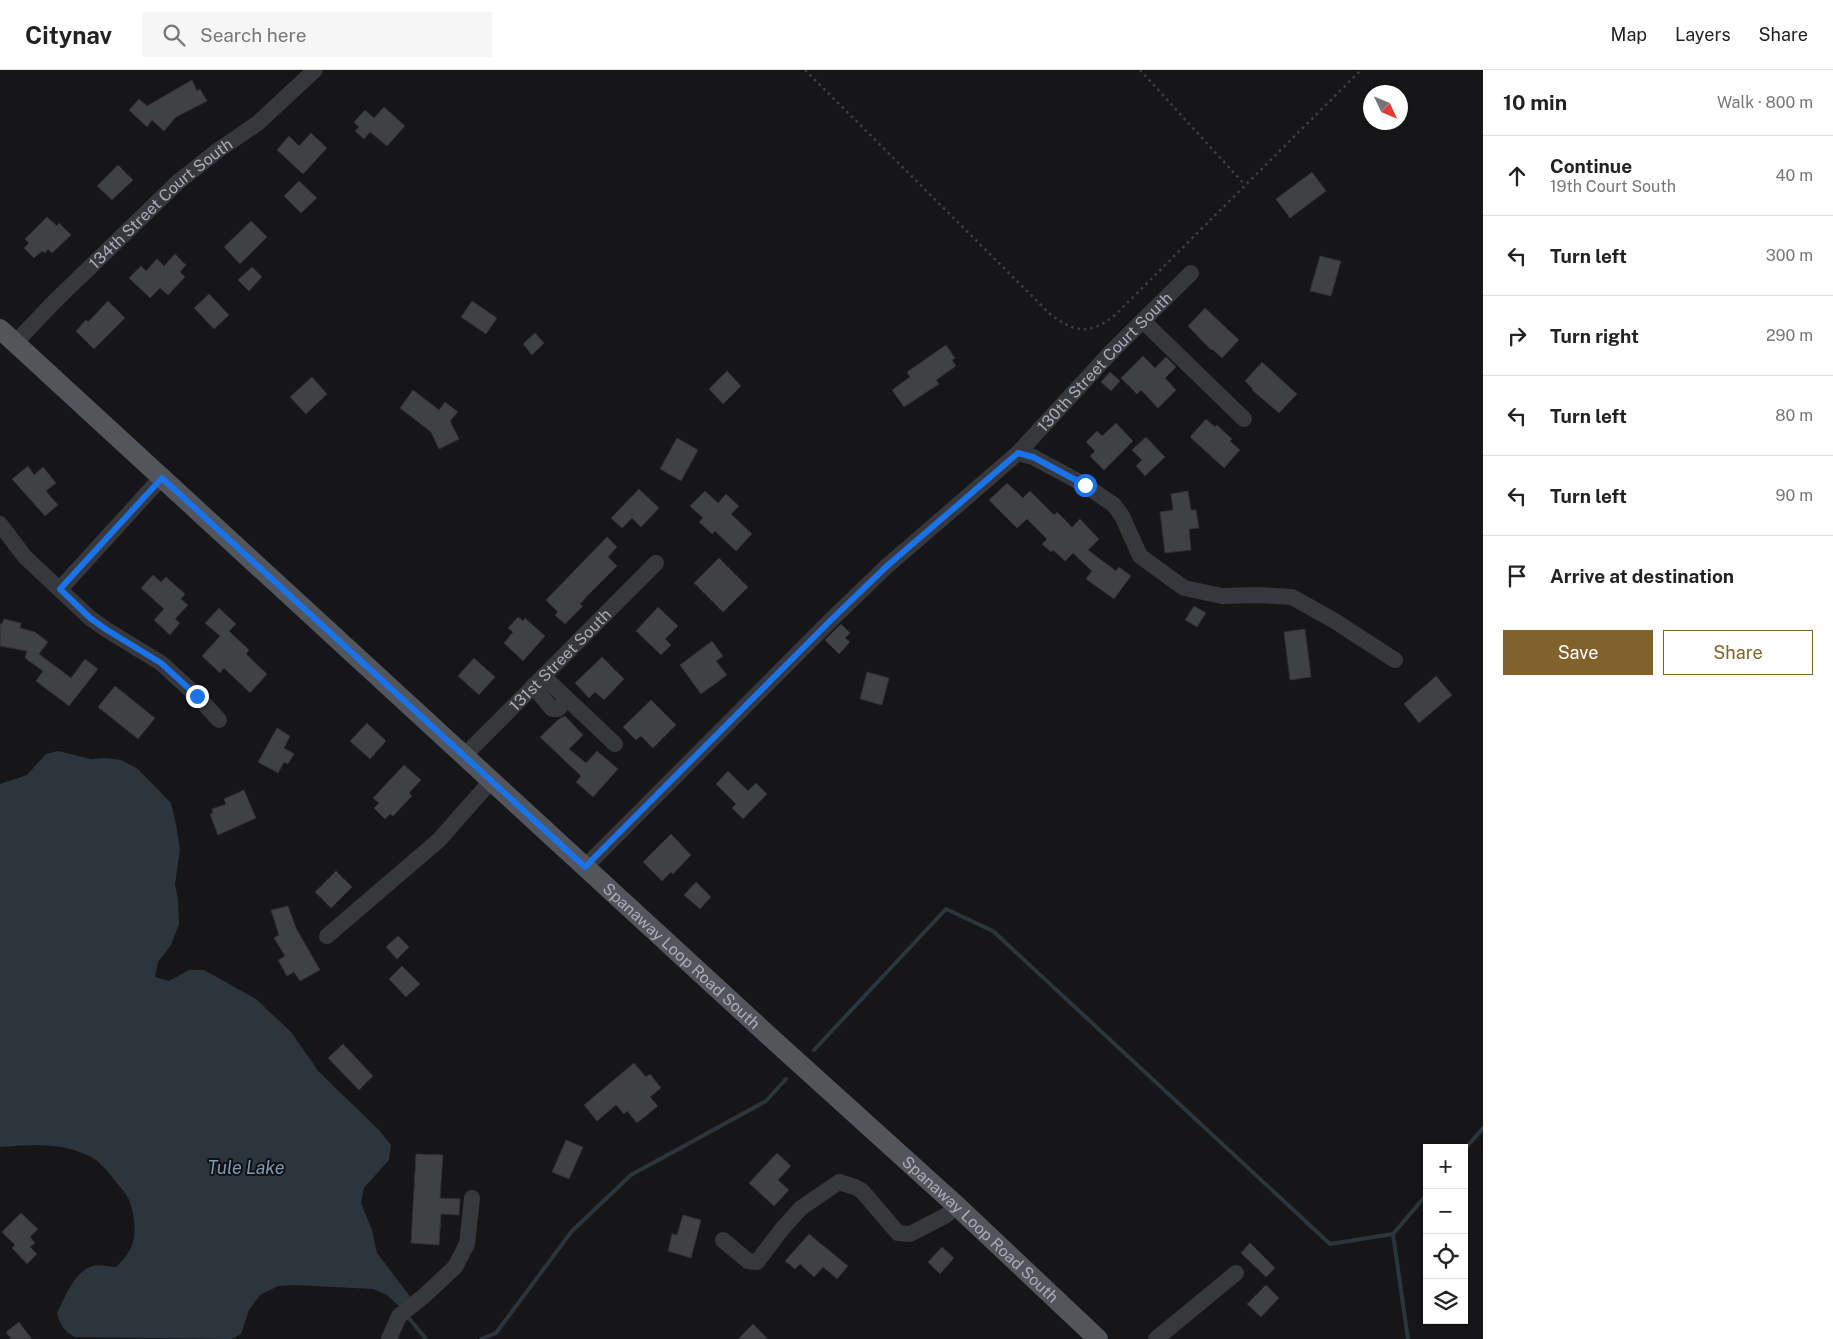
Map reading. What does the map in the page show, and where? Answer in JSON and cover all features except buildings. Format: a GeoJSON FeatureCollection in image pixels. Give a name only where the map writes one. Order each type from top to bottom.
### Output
{"type":"FeatureCollection","features":[{"type":"Feature","properties":{"kind":"main road","name":"Spanaway Loop Road South"},"geometry":{"type":"LineString","coordinates":[[0,329],[491,781],[957,1206],[1098,1339]]}},
{"type":"Feature","properties":{"kind":"street","name":"134th Street Court South"},"geometry":{"type":"LineString","coordinates":[[15,343],[53,303],[178,182],[217,151],[258,123],[314,70]]}},
{"type":"Feature","properties":{"kind":"street","name":"130th Street Court South"},"geometry":{"type":"LineString","coordinates":[[585,867],[838,612],[894,560],[1018,453],[1113,350],[1190,272]]}},
{"type":"Feature","properties":{"kind":"street"},"geometry":{"type":"LineString","coordinates":[[1143,321],[1244,419]]}},
{"type":"Feature","properties":{"kind":"street"},"geometry":{"type":"LineString","coordinates":[[1018,453],[1033,457],[1085,485],[1114,505],[1122,516],[1140,556],[1184,588],[1222,596],[1259,595],[1292,597],[1334,620],[1396,660]]}},
{"type":"Feature","properties":{"kind":"street"},"geometry":{"type":"LineString","coordinates":[[60,589],[162,478]]}},
{"type":"Feature","properties":{"kind":"street"},"geometry":{"type":"LineString","coordinates":[[0,524],[25,557],[90,618],[161,663],[197,696],[219,720]]}},
{"type":"Feature","properties":{"kind":"street","name":"131st Street South"},"geometry":{"type":"LineString","coordinates":[[464,756],[656,563]]}},
{"type":"Feature","properties":{"kind":"street"},"geometry":{"type":"LineString","coordinates":[[538,681],[567,699],[615,744]]}},
{"type":"Feature","properties":{"kind":"street"},"geometry":{"type":"LineString","coordinates":[[327,936],[439,840],[491,781]]}},
{"type":"Feature","properties":{"kind":"street"},"geometry":{"type":"LineString","coordinates":[[723,1240],[748,1261],[757,1262],[801,1208],[839,1182],[862,1191],[898,1233],[910,1234],[945,1216],[957,1206]]}},
{"type":"Feature","properties":{"kind":"street"},"geometry":{"type":"LineString","coordinates":[[389,1339],[399,1316],[424,1296],[455,1266],[467,1244],[472,1198]]}},
{"type":"Feature","properties":{"kind":"street"},"geometry":{"type":"LineString","coordinates":[[1156,1339],[1236,1273]]}},
{"type":"Feature","properties":{"kind":"path"},"geometry":{"type":"LineString","coordinates":[[805,70],[1050,314],[1070,327],[1080,330],[1103,325],[1115,315],[1361,70]]}},
{"type":"Feature","properties":{"kind":"path"},"geometry":{"type":"LineString","coordinates":[[1140,70],[1245,185]]}},
{"type":"Feature","properties":{"kind":"water","name":"Tule Lake"},"geometry":{"type":"Polygon","coordinates":[[[58,751],[91,759],[121,760],[138,769],[171,803],[180,850],[175,884],[179,924],[171,945],[158,962],[155,977],[169,981],[189,970],[204,970],[256,999],[291,1032],[319,1072],[379,1130],[391,1145],[389,1160],[364,1188],[361,1203],[372,1230],[377,1253],[412,1299],[405,1312],[387,1295],[373,1289],[294,1285],[278,1286],[260,1295],[249,1310],[241,1334],[232,1339],[75,1337],[65,1330],[61,1324],[57,1313],[75,1279],[80,1273],[93,1266],[116,1267],[131,1248],[134,1240],[134,1220],[127,1196],[104,1168],[91,1157],[77,1151],[55,1146],[0,1147],[0,784],[27,775],[46,754],[58,751]]]}},
{"type":"Feature","properties":{"kind":"waterway"},"geometry":{"type":"LineString","coordinates":[[814,1050],[946,909],[993,931],[1330,1244],[1393,1234]]}},
{"type":"Feature","properties":{"kind":"waterway"},"geometry":{"type":"LineString","coordinates":[[481,1339],[496,1333],[572,1231],[631,1175],[766,1101],[786,1079]]}},
{"type":"Feature","properties":{"kind":"waterway"},"geometry":{"type":"LineString","coordinates":[[1468,1145],[1483,1128]]}},
{"type":"Feature","properties":{"kind":"waterway"},"geometry":{"type":"LineString","coordinates":[[1408,1339],[1393,1234],[1423,1199]]}},
{"type":"Feature","properties":{"kind":"waterway"},"geometry":{"type":"LineString","coordinates":[[407,1316],[426,1339]]}},
{"type":"Feature","properties":{"kind":"route"},"geometry":{"type":"LineString","coordinates":[[197,696],[161,663],[90,618],[60,589],[162,478],[585,867],[743,707],[887,566],[1018,453],[1033,457],[1085,485]]}}]}
